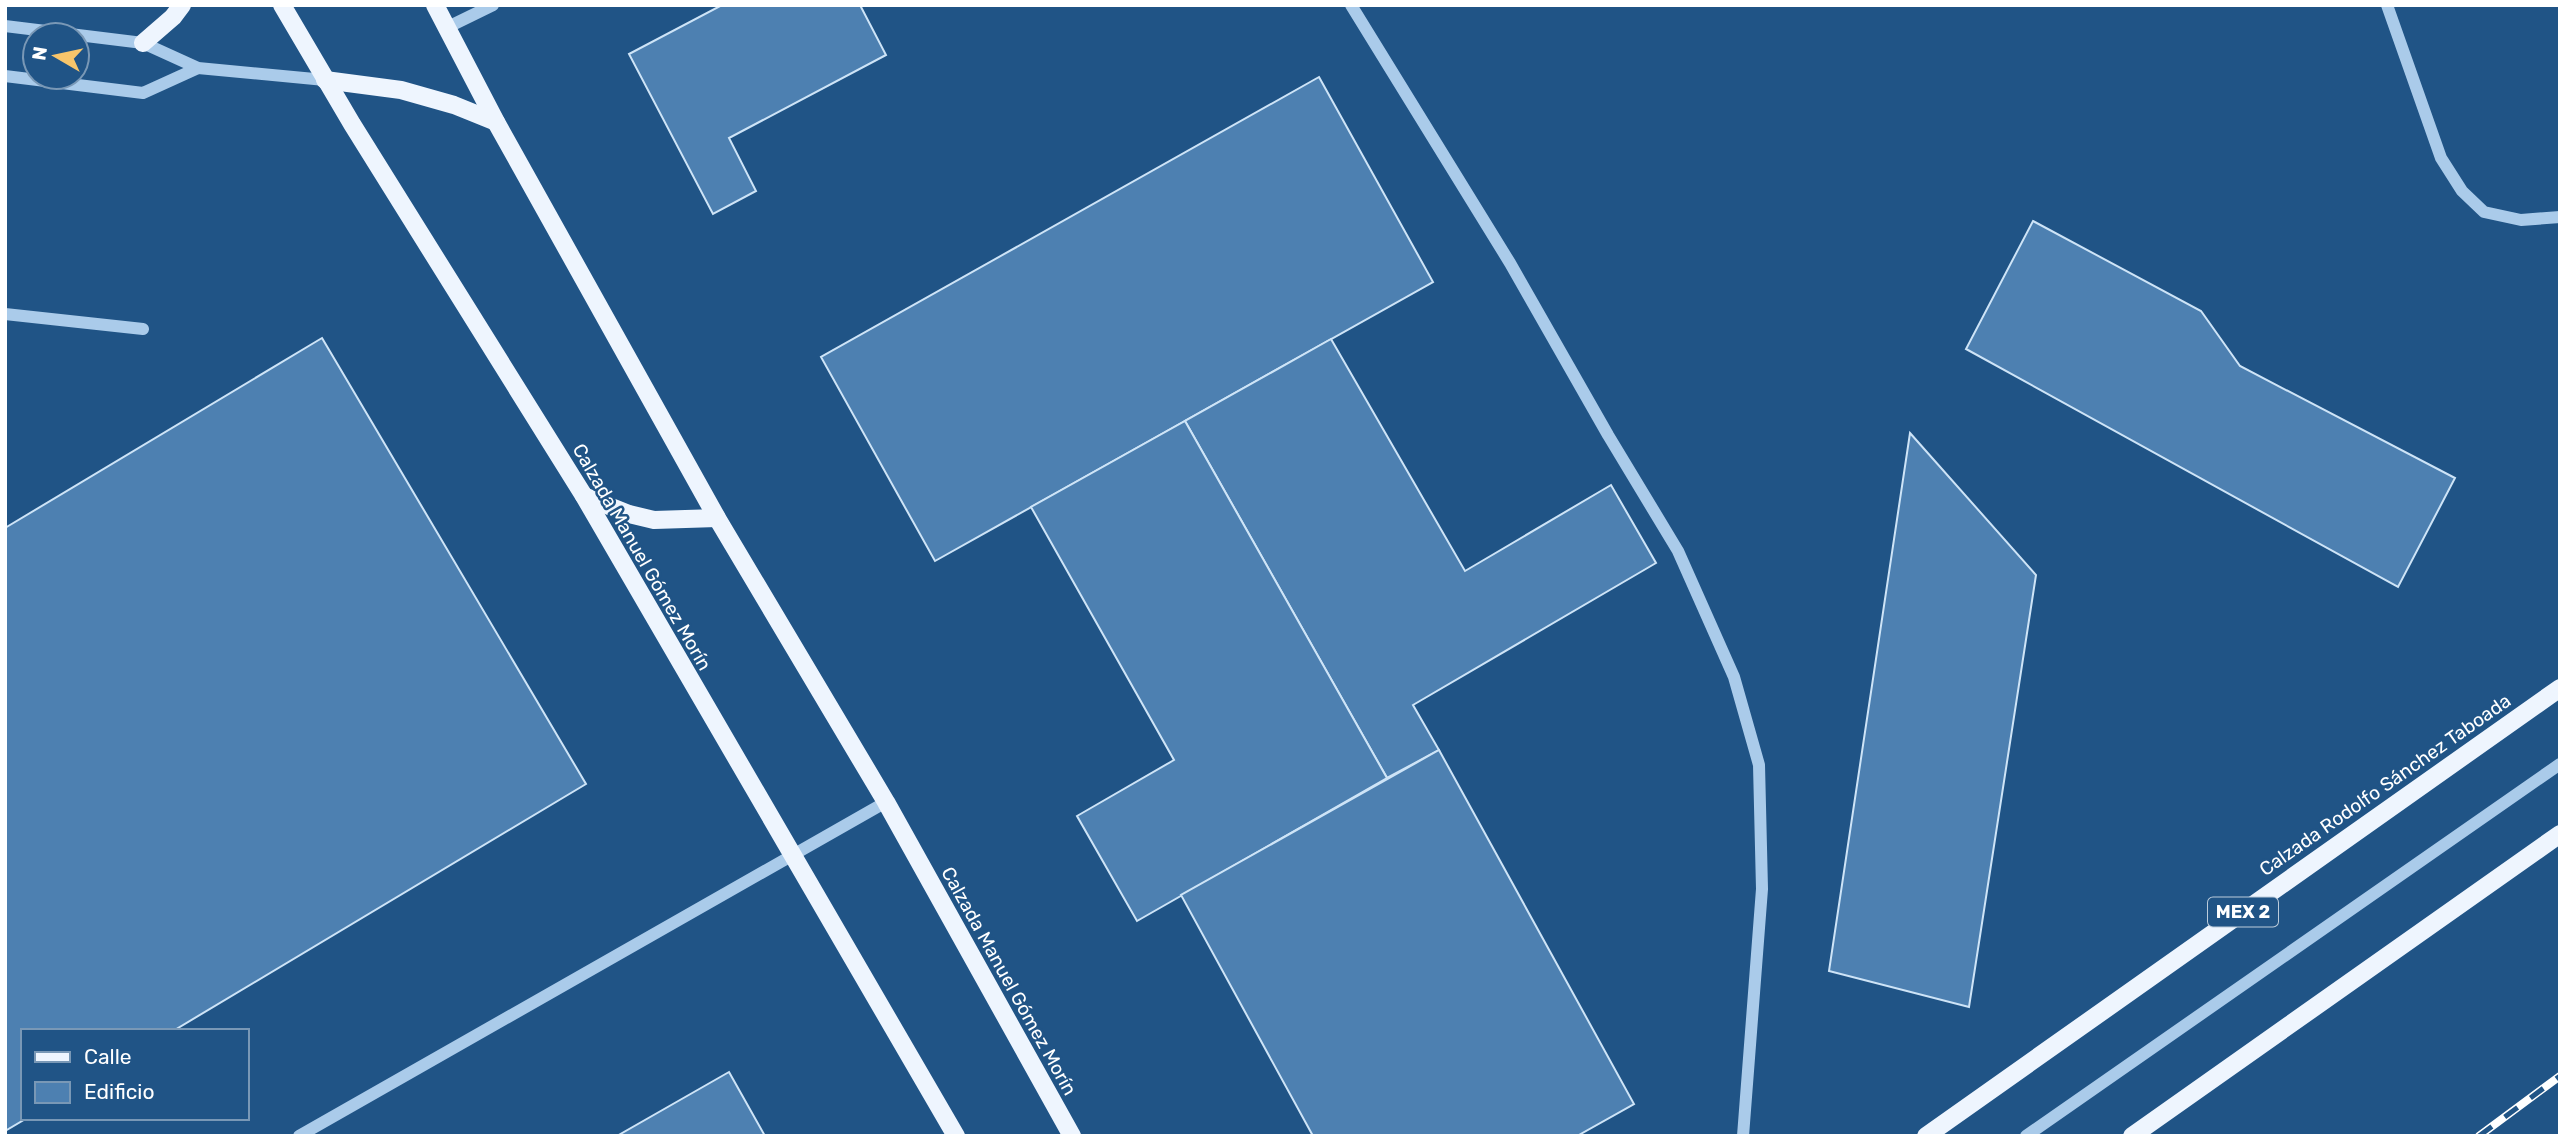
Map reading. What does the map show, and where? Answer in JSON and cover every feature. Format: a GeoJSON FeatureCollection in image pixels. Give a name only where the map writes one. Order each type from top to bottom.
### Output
{"type":"FeatureCollection","features":[{"type":"Feature","properties":{"kind":"main road"},"geometry":{"type":"LineString","coordinates":[[143,43],[173,17],[182,5]]}},
{"type":"Feature","properties":{"kind":"main road","name":"Calzada Manuel Gómez Morín"},"geometry":{"type":"LineString","coordinates":[[282,5],[325,80],[584,496],[956,1136]]}},
{"type":"Feature","properties":{"kind":"main road","name":"Calzada Manuel Gómez Morín"},"geometry":{"type":"LineString","coordinates":[[435,5],[496,122],[717,518],[886,802],[1072,1136]]}},
{"type":"Feature","properties":{"kind":"main road"},"geometry":{"type":"LineString","coordinates":[[325,80],[401,90],[454,105],[496,122]]}},
{"type":"Feature","properties":{"kind":"main road"},"geometry":{"type":"LineString","coordinates":[[584,496],[629,514],[654,520],[717,518]]}},
{"type":"Feature","properties":{"kind":"main road","name":"Calzada Rodolfo Sánchez Taboada"},"geometry":{"type":"LineString","coordinates":[[1926,1136],[2560,688]]}},
{"type":"Feature","properties":{"kind":"main road"},"geometry":{"type":"LineString","coordinates":[[2132,1136],[2560,834]]}},
{"type":"Feature","properties":{"kind":"lane"},"geometry":{"type":"LineString","coordinates":[[448,27],[493,5]]}},
{"type":"Feature","properties":{"kind":"lane"},"geometry":{"type":"LineString","coordinates":[[1351,5],[1510,263],[1678,551],[1734,677],[1759,765],[1762,889],[1743,1136]]}},
{"type":"Feature","properties":{"kind":"lane"},"geometry":{"type":"LineString","coordinates":[[2387,5],[2441,159],[2462,191],[2484,212],[2521,220],[2560,217]]}},
{"type":"Feature","properties":{"kind":"lane"},"geometry":{"type":"LineString","coordinates":[[5,26],[143,43],[198,68],[325,80]]}},
{"type":"Feature","properties":{"kind":"lane"},"geometry":{"type":"LineString","coordinates":[[5,76],[143,93],[198,68]]}},
{"type":"Feature","properties":{"kind":"lane"},"geometry":{"type":"LineString","coordinates":[[5,314],[143,329]]}},
{"type":"Feature","properties":{"kind":"lane"},"geometry":{"type":"LineString","coordinates":[[2026,1136],[2560,764]]}},
{"type":"Feature","properties":{"kind":"lane"},"geometry":{"type":"LineString","coordinates":[[299,1136],[886,802]]}},
{"type":"Feature","properties":{"kind":"building"},"geometry":{"type":"Polygon","coordinates":[[[722,5],[860,5],[886,55],[729,138],[756,191],[713,214],[629,54],[722,5]]]}},
{"type":"Feature","properties":{"kind":"building"},"geometry":{"type":"Polygon","coordinates":[[[1319,77],[1433,282],[935,561],[821,357],[1319,77]]]}},
{"type":"Feature","properties":{"kind":"building"},"geometry":{"type":"Polygon","coordinates":[[[2033,221],[2201,311],[2240,366],[2455,478],[2398,587],[1966,349],[2033,221]]]}},
{"type":"Feature","properties":{"kind":"building"},"geometry":{"type":"Polygon","coordinates":[[[322,338],[586,784],[176,1029],[21,1029],[21,1120],[24,1120],[5,1131],[5,528],[322,338]]]}},
{"type":"Feature","properties":{"kind":"building"},"geometry":{"type":"Polygon","coordinates":[[[1331,339],[1465,571],[1611,485],[1656,563],[1413,705],[1439,750],[1387,778],[1185,421],[1331,339]]]}},
{"type":"Feature","properties":{"kind":"building"},"geometry":{"type":"Polygon","coordinates":[[[1185,421],[1387,778],[1137,921],[1077,816],[1174,760],[1031,507],[1185,421]]]}},
{"type":"Feature","properties":{"kind":"building"},"geometry":{"type":"Polygon","coordinates":[[[1910,433],[2036,575],[1969,1007],[1829,971],[1910,433]]]}},
{"type":"Feature","properties":{"kind":"building"},"geometry":{"type":"Polygon","coordinates":[[[1439,750],[1634,1104],[1577,1136],[1313,1136],[1181,895],[1439,750]]]}},
{"type":"Feature","properties":{"kind":"building"},"geometry":{"type":"Polygon","coordinates":[[[729,1072],[765,1136],[617,1136],[729,1072]]]}},
{"type":"Feature","properties":{"kind":"railway"},"geometry":{"type":"LineString","coordinates":[[2479,1136],[2560,1076]]}}]}
